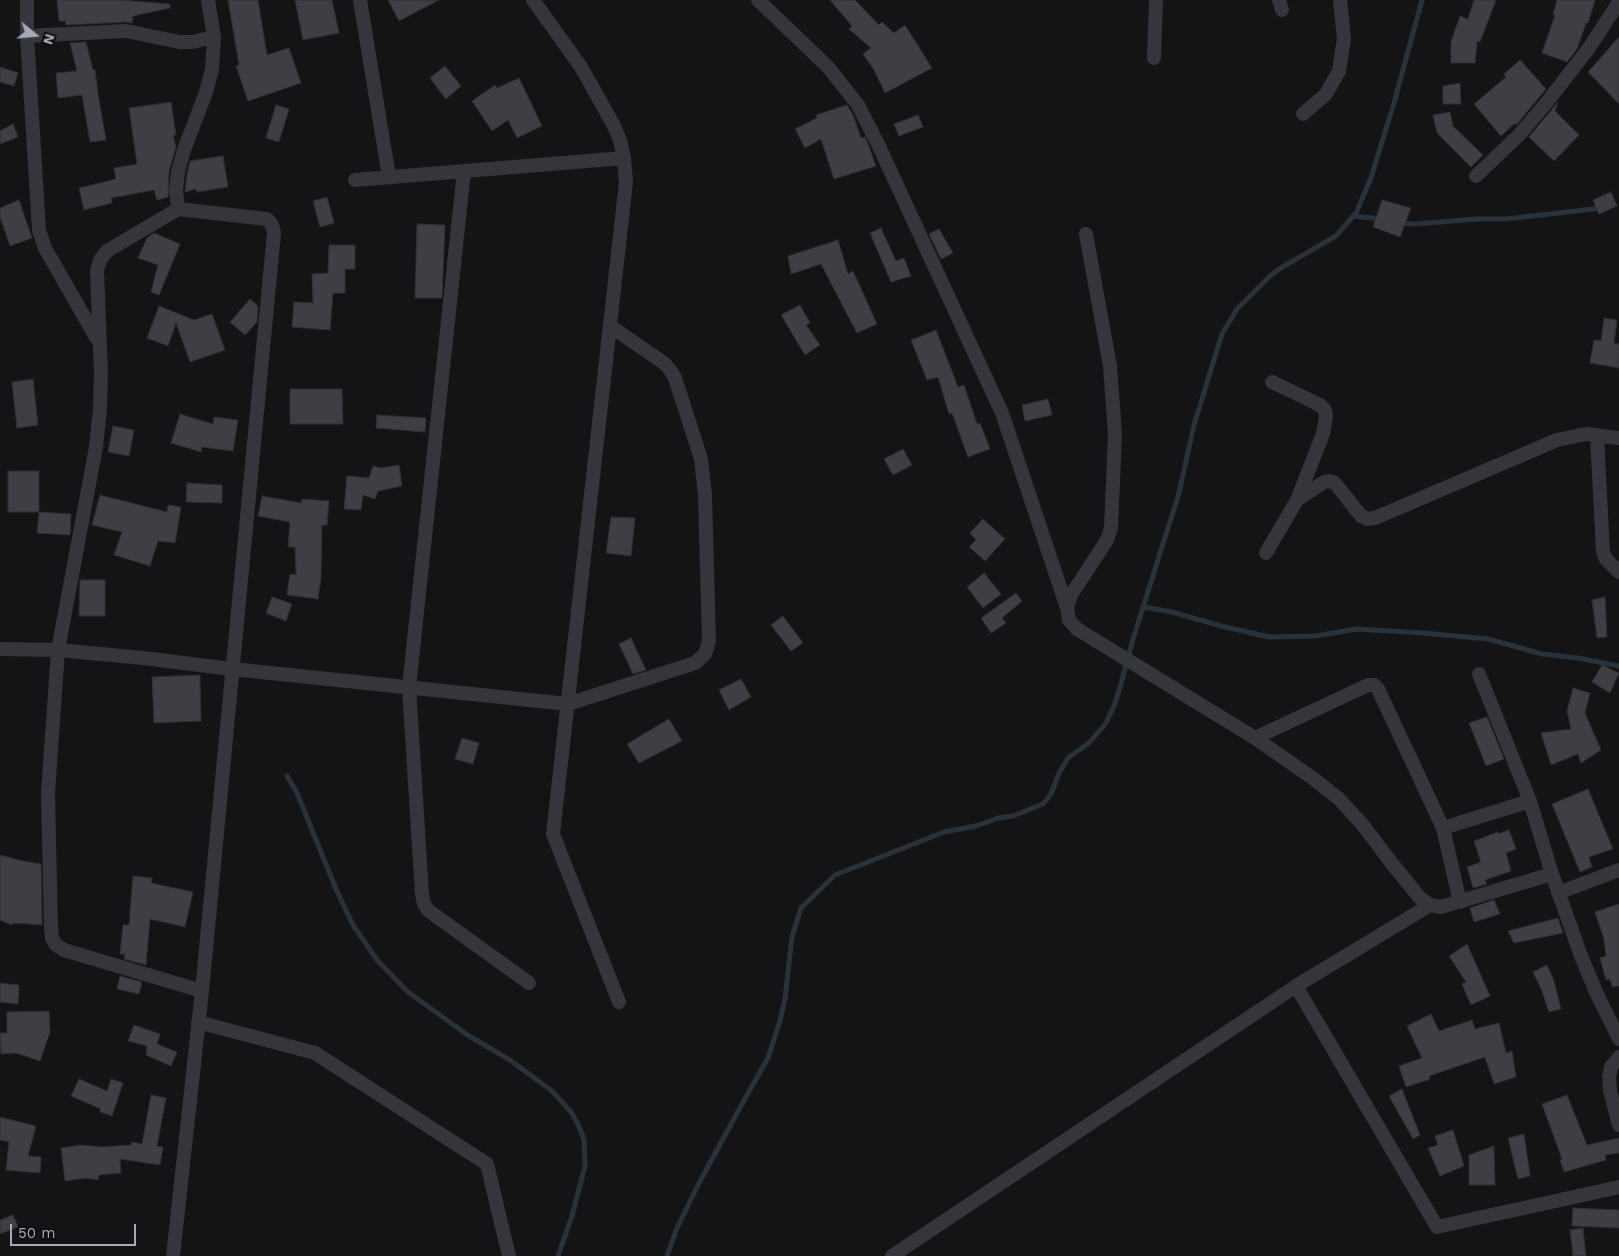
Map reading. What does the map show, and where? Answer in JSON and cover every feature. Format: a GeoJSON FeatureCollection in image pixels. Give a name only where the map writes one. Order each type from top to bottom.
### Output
{"type":"FeatureCollection","features":[{"type":"Feature","properties":{"kind":"street"},"geometry":{"type":"LineString","coordinates":[[27,0],[27,36],[39,230],[46,248],[100,342]]}},
{"type":"Feature","properties":{"kind":"street"},"geometry":{"type":"LineString","coordinates":[[178,209],[176,190],[178,172],[212,70],[214,37],[208,0]]}},
{"type":"Feature","properties":{"kind":"street"},"geometry":{"type":"LineString","coordinates":[[360,0],[390,177]]}},
{"type":"Feature","properties":{"kind":"street"},"geometry":{"type":"LineString","coordinates":[[533,0],[581,67],[613,124],[620,140],[624,158],[626,182],[553,834],[619,1002]]}},
{"type":"Feature","properties":{"kind":"street"},"geometry":{"type":"LineString","coordinates":[[758,0],[828,67],[858,105],[878,144],[1002,413],[1067,608],[1069,620],[1077,629],[1255,738],[1314,779],[1339,799],[1362,824],[1420,898],[1430,905],[1441,907],[1552,874]]}},
{"type":"Feature","properties":{"kind":"street"},"geometry":{"type":"LineString","coordinates":[[1154,58],[1156,0]]}},
{"type":"Feature","properties":{"kind":"street"},"geometry":{"type":"LineString","coordinates":[[1303,114],[1326,94],[1339,71],[1344,39],[1340,0]]}},
{"type":"Feature","properties":{"kind":"street"},"geometry":{"type":"LineString","coordinates":[[1476,176],[1519,135],[1547,102],[1589,48],[1619,2]]}},
{"type":"Feature","properties":{"kind":"street"},"geometry":{"type":"LineString","coordinates":[[27,36],[126,31],[179,42],[192,42],[214,37]]}},
{"type":"Feature","properties":{"kind":"street"},"geometry":{"type":"LineString","coordinates":[[355,180],[624,158]]}},
{"type":"Feature","properties":{"kind":"street"},"geometry":{"type":"LineString","coordinates":[[464,171],[409,687],[422,894],[424,904],[429,911],[529,983]]}},
{"type":"Feature","properties":{"kind":"street"},"geometry":{"type":"LineString","coordinates":[[173,1256],[202,991],[274,233],[272,225],[267,219],[178,209],[107,251],[100,260],[97,271],[100,409],[96,446],[58,650],[48,793],[52,938],[56,945],[64,950],[202,991]]}},
{"type":"Feature","properties":{"kind":"street"},"geometry":{"type":"LineString","coordinates":[[1067,608],[1071,595],[1101,551],[1111,528],[1115,434],[1110,366],[1086,234]]}},
{"type":"Feature","properties":{"kind":"street"},"geometry":{"type":"LineString","coordinates":[[0,649],[58,650],[143,658],[568,704],[696,663],[704,654],[709,641],[705,495],[701,459],[675,378],[664,363],[610,326]]}},
{"type":"Feature","properties":{"kind":"street"},"geometry":{"type":"LineString","coordinates":[[1266,554],[1297,500],[1324,434],[1326,416],[1320,405],[1272,382]]}},
{"type":"Feature","properties":{"kind":"street"},"geometry":{"type":"LineString","coordinates":[[1297,500],[1324,482],[1335,482],[1361,516],[1368,519],[1375,518],[1558,440],[1574,436],[1597,434],[1619,438]]}},
{"type":"Feature","properties":{"kind":"street"},"geometry":{"type":"LineString","coordinates":[[1597,434],[1603,552],[1606,559],[1619,572]]}},
{"type":"Feature","properties":{"kind":"street"},"geometry":{"type":"LineString","coordinates":[[1479,674],[1530,801],[1558,893],[1596,992],[1619,1039]]}},
{"type":"Feature","properties":{"kind":"street"},"geometry":{"type":"LineString","coordinates":[[1255,738],[1368,685],[1374,685],[1378,689],[1443,828],[1460,902]]}},
{"type":"Feature","properties":{"kind":"street"},"geometry":{"type":"LineString","coordinates":[[1443,828],[1530,801]]}},
{"type":"Feature","properties":{"kind":"street"},"geometry":{"type":"LineString","coordinates":[[1558,893],[1619,870]]}},
{"type":"Feature","properties":{"kind":"street"},"geometry":{"type":"LineString","coordinates":[[892,1256],[1296,986],[1430,905]]}},
{"type":"Feature","properties":{"kind":"street"},"geometry":{"type":"LineString","coordinates":[[1296,986],[1437,1227],[1619,1187]]}},
{"type":"Feature","properties":{"kind":"street"},"geometry":{"type":"LineString","coordinates":[[198,1022],[315,1053],[487,1164],[509,1256]]}},
{"type":"Feature","properties":{"kind":"street"},"geometry":{"type":"LineString","coordinates":[[1619,1057],[1612,1067],[1609,1077],[1610,1090],[1619,1125]]}},
{"type":"Feature","properties":{"kind":"building"},"geometry":{"type":"Polygon","coordinates":[[[57,0],[119,0],[170,4],[170,8],[133,16],[132,23],[66,25],[65,21],[59,21],[57,0]]]}},
{"type":"Feature","properties":{"kind":"building"},"geometry":{"type":"Polygon","coordinates":[[[228,0],[258,0],[267,55],[289,48],[301,83],[248,101],[236,66],[239,65],[228,0]]]}},
{"type":"Feature","properties":{"kind":"building"},"geometry":{"type":"Polygon","coordinates":[[[295,0],[332,0],[339,33],[303,40],[295,0]]]}},
{"type":"Feature","properties":{"kind":"building"},"geometry":{"type":"Polygon","coordinates":[[[388,0],[439,0],[399,21],[388,0]]]}},
{"type":"Feature","properties":{"kind":"building"},"geometry":{"type":"Polygon","coordinates":[[[830,0],[855,0],[879,25],[882,22],[894,33],[905,25],[932,68],[885,93],[874,70],[863,54],[871,48],[849,29],[852,26],[830,0]]]}},
{"type":"Feature","properties":{"kind":"building"},"geometry":{"type":"Polygon","coordinates":[[[1474,0],[1496,0],[1480,42],[1477,41],[1475,63],[1451,63],[1451,42],[1460,16],[1468,19],[1474,0]]]}},
{"type":"Feature","properties":{"kind":"building"},"geometry":{"type":"Polygon","coordinates":[[[1557,0],[1595,0],[1577,49],[1567,62],[1542,53],[1555,15],[1553,14],[1557,0]]]}},
{"type":"Feature","properties":{"kind":"building"},"geometry":{"type":"Polygon","coordinates":[[[1619,37],[1619,104],[1588,72],[1619,37]]]}},
{"type":"Feature","properties":{"kind":"building"},"geometry":{"type":"Polygon","coordinates":[[[86,42],[93,70],[95,70],[106,140],[90,142],[82,95],[58,98],[56,73],[77,71],[70,43],[86,42]]]}},
{"type":"Feature","properties":{"kind":"building"},"geometry":{"type":"Polygon","coordinates":[[[1520,60],[1546,89],[1516,125],[1515,123],[1501,136],[1474,104],[1506,77],[1504,74],[1520,60]]]}},
{"type":"Feature","properties":{"kind":"building"},"geometry":{"type":"Polygon","coordinates":[[[445,66],[461,86],[446,99],[430,78],[445,66]]]}},
{"type":"Feature","properties":{"kind":"building"},"geometry":{"type":"Polygon","coordinates":[[[0,67],[18,73],[14,86],[0,82],[0,67]]]}},
{"type":"Feature","properties":{"kind":"building"},"geometry":{"type":"Polygon","coordinates":[[[519,78],[542,126],[517,138],[508,120],[492,131],[472,101],[495,85],[497,88],[519,78]]]}},
{"type":"Feature","properties":{"kind":"building"},"geometry":{"type":"Polygon","coordinates":[[[1460,83],[1461,104],[1443,104],[1443,86],[1460,83]]]}},
{"type":"Feature","properties":{"kind":"building"},"geometry":{"type":"Polygon","coordinates":[[[171,102],[176,135],[173,135],[176,147],[169,171],[168,197],[157,200],[154,190],[111,198],[112,203],[84,210],[79,188],[116,179],[114,168],[137,164],[129,108],[171,102]]]}},
{"type":"Feature","properties":{"kind":"building"},"geometry":{"type":"Polygon","coordinates":[[[1558,102],[1555,111],[1579,135],[1554,161],[1529,137],[1558,102]]]}},
{"type":"Feature","properties":{"kind":"building"},"geometry":{"type":"Polygon","coordinates":[[[276,105],[289,109],[279,142],[266,138],[276,105]]]}},
{"type":"Feature","properties":{"kind":"building"},"geometry":{"type":"Polygon","coordinates":[[[847,105],[853,115],[861,138],[865,137],[876,166],[834,179],[821,139],[805,148],[795,129],[817,118],[816,115],[847,105]]]}},
{"type":"Feature","properties":{"kind":"building"},"geometry":{"type":"Polygon","coordinates":[[[1450,112],[1453,126],[1483,155],[1471,167],[1437,133],[1433,115],[1450,112]]]}},
{"type":"Feature","properties":{"kind":"building"},"geometry":{"type":"Polygon","coordinates":[[[918,115],[923,127],[899,136],[894,124],[918,115]]]}},
{"type":"Feature","properties":{"kind":"building"},"geometry":{"type":"Polygon","coordinates":[[[13,124],[18,137],[0,144],[0,131],[13,124]]]}},
{"type":"Feature","properties":{"kind":"building"},"geometry":{"type":"Polygon","coordinates":[[[223,156],[228,187],[197,192],[196,189],[185,192],[190,161],[223,156]]]}},
{"type":"Feature","properties":{"kind":"building"},"geometry":{"type":"Polygon","coordinates":[[[1611,192],[1617,206],[1599,214],[1593,200],[1611,192]]]}},
{"type":"Feature","properties":{"kind":"building"},"geometry":{"type":"Polygon","coordinates":[[[327,197],[334,223],[320,227],[313,201],[327,197]]]}},
{"type":"Feature","properties":{"kind":"building"},"geometry":{"type":"Polygon","coordinates":[[[19,200],[32,238],[10,246],[0,217],[0,208],[19,200]]]}},
{"type":"Feature","properties":{"kind":"building"},"geometry":{"type":"Polygon","coordinates":[[[1382,200],[1411,208],[1400,237],[1373,227],[1382,200]]]}},
{"type":"Feature","properties":{"kind":"building"},"geometry":{"type":"Polygon","coordinates":[[[417,224],[445,225],[442,298],[415,298],[417,224]]]}},
{"type":"Feature","properties":{"kind":"building"},"geometry":{"type":"Polygon","coordinates":[[[881,228],[896,261],[904,258],[911,276],[891,282],[870,233],[881,228]]]}},
{"type":"Feature","properties":{"kind":"building"},"geometry":{"type":"Polygon","coordinates":[[[939,229],[953,253],[941,259],[929,234],[939,229]]]}},
{"type":"Feature","properties":{"kind":"building"},"geometry":{"type":"Polygon","coordinates":[[[154,233],[180,244],[159,295],[151,292],[158,265],[138,258],[147,238],[154,233]]]}},
{"type":"Feature","properties":{"kind":"building"},"geometry":{"type":"Polygon","coordinates":[[[838,240],[848,274],[853,271],[877,324],[857,333],[821,264],[791,274],[788,256],[838,240]]]}},
{"type":"Feature","properties":{"kind":"building"},"geometry":{"type":"Polygon","coordinates":[[[329,245],[355,245],[355,269],[345,269],[345,293],[333,293],[330,330],[292,327],[294,302],[313,303],[312,274],[328,273],[329,245]]]}},
{"type":"Feature","properties":{"kind":"building"},"geometry":{"type":"Polygon","coordinates":[[[250,299],[258,306],[257,322],[245,335],[230,322],[250,299]]]}},
{"type":"Feature","properties":{"kind":"building"},"geometry":{"type":"Polygon","coordinates":[[[800,305],[810,323],[806,325],[820,345],[805,355],[781,315],[800,305]]]}},
{"type":"Feature","properties":{"kind":"building"},"geometry":{"type":"Polygon","coordinates":[[[159,306],[194,320],[212,314],[225,350],[190,362],[176,323],[168,346],[147,338],[159,306]]]}},
{"type":"Feature","properties":{"kind":"building"},"geometry":{"type":"Polygon","coordinates":[[[1604,318],[1617,320],[1614,343],[1619,344],[1619,368],[1590,363],[1594,340],[1601,341],[1604,318]]]}},
{"type":"Feature","properties":{"kind":"building"},"geometry":{"type":"Polygon","coordinates":[[[936,330],[958,387],[964,385],[977,424],[980,423],[990,449],[968,457],[952,413],[949,414],[938,377],[927,380],[911,340],[936,330]]]}},
{"type":"Feature","properties":{"kind":"building"},"geometry":{"type":"Polygon","coordinates":[[[33,379],[38,425],[17,428],[12,382],[33,379]]]}},
{"type":"Feature","properties":{"kind":"building"},"geometry":{"type":"Polygon","coordinates":[[[290,389],[342,389],[343,424],[290,424],[290,389]]]}},
{"type":"Feature","properties":{"kind":"building"},"geometry":{"type":"Polygon","coordinates":[[[1048,399],[1052,415],[1025,421],[1022,405],[1048,399]]]}},
{"type":"Feature","properties":{"kind":"building"},"geometry":{"type":"Polygon","coordinates":[[[180,414],[213,424],[214,417],[238,420],[233,451],[202,447],[201,452],[171,443],[180,414]]]}},
{"type":"Feature","properties":{"kind":"building"},"geometry":{"type":"Polygon","coordinates":[[[377,415],[426,418],[425,432],[376,428],[377,415]]]}},
{"type":"Feature","properties":{"kind":"building"},"geometry":{"type":"Polygon","coordinates":[[[113,426],[134,430],[129,456],[108,452],[113,426]]]}},
{"type":"Feature","properties":{"kind":"building"},"geometry":{"type":"Polygon","coordinates":[[[903,449],[912,465],[893,475],[884,459],[903,449]]]}},
{"type":"Feature","properties":{"kind":"building"},"geometry":{"type":"Polygon","coordinates":[[[399,465],[402,486],[378,491],[375,499],[363,495],[361,510],[344,509],[347,476],[369,478],[373,466],[381,468],[399,465]]]}},
{"type":"Feature","properties":{"kind":"building"},"geometry":{"type":"Polygon","coordinates":[[[8,471],[39,471],[39,512],[8,512],[8,471]]]}},
{"type":"Feature","properties":{"kind":"building"},"geometry":{"type":"Polygon","coordinates":[[[187,483],[222,485],[222,503],[186,502],[187,483]]]}},
{"type":"Feature","properties":{"kind":"building"},"geometry":{"type":"Polygon","coordinates":[[[100,495],[167,512],[168,505],[181,507],[175,543],[158,541],[150,566],[114,555],[122,532],[92,525],[100,495]]]}},
{"type":"Feature","properties":{"kind":"building"},"geometry":{"type":"Polygon","coordinates":[[[262,496],[302,503],[302,499],[329,501],[327,525],[322,525],[321,577],[318,599],[287,595],[290,574],[296,575],[295,547],[288,547],[290,522],[258,516],[262,496]]]}},
{"type":"Feature","properties":{"kind":"building"},"geometry":{"type":"Polygon","coordinates":[[[39,512],[71,514],[70,535],[37,533],[39,512]]]}},
{"type":"Feature","properties":{"kind":"building"},"geometry":{"type":"Polygon","coordinates":[[[611,517],[635,518],[631,556],[606,553],[611,517]]]}},
{"type":"Feature","properties":{"kind":"building"},"geometry":{"type":"Polygon","coordinates":[[[983,519],[1005,539],[985,561],[969,547],[976,540],[970,533],[983,519]]]}},
{"type":"Feature","properties":{"kind":"building"},"geometry":{"type":"Polygon","coordinates":[[[984,573],[1001,594],[983,608],[967,587],[984,573]]]}},
{"type":"Feature","properties":{"kind":"building"},"geometry":{"type":"Polygon","coordinates":[[[80,580],[105,580],[105,616],[79,616],[80,580]]]}},
{"type":"Feature","properties":{"kind":"building"},"geometry":{"type":"Polygon","coordinates":[[[1016,593],[1022,601],[1002,618],[1006,623],[991,633],[981,618],[1016,593]]]}},
{"type":"Feature","properties":{"kind":"building"},"geometry":{"type":"Polygon","coordinates":[[[272,597],[292,604],[286,621],[266,613],[272,597]]]}},
{"type":"Feature","properties":{"kind":"building"},"geometry":{"type":"Polygon","coordinates":[[[1605,597],[1607,637],[1597,638],[1592,600],[1605,597]]]}},
{"type":"Feature","properties":{"kind":"building"},"geometry":{"type":"Polygon","coordinates":[[[783,616],[803,643],[791,651],[771,625],[783,616]]]}},
{"type":"Feature","properties":{"kind":"building"},"geometry":{"type":"Polygon","coordinates":[[[631,638],[646,670],[633,674],[619,644],[631,638]]]}},
{"type":"Feature","properties":{"kind":"building"},"geometry":{"type":"Polygon","coordinates":[[[1602,665],[1619,673],[1610,693],[1592,682],[1602,665]]]}},
{"type":"Feature","properties":{"kind":"building"},"geometry":{"type":"Polygon","coordinates":[[[200,675],[201,721],[154,723],[152,677],[200,675]]]}},
{"type":"Feature","properties":{"kind":"building"},"geometry":{"type":"Polygon","coordinates":[[[741,679],[751,697],[729,710],[719,690],[741,679]]]}},
{"type":"Feature","properties":{"kind":"building"},"geometry":{"type":"Polygon","coordinates":[[[1573,688],[1590,693],[1585,713],[1601,750],[1581,763],[1578,754],[1551,765],[1541,733],[1571,729],[1567,711],[1573,688]]]}},
{"type":"Feature","properties":{"kind":"building"},"geometry":{"type":"Polygon","coordinates":[[[1487,717],[1504,759],[1486,766],[1469,723],[1487,717]]]}},
{"type":"Feature","properties":{"kind":"building"},"geometry":{"type":"Polygon","coordinates":[[[669,719],[682,741],[639,763],[627,744],[669,719]]]}},
{"type":"Feature","properties":{"kind":"building"},"geometry":{"type":"Polygon","coordinates":[[[462,738],[479,743],[473,764],[455,759],[462,738]]]}},
{"type":"Feature","properties":{"kind":"building"},"geometry":{"type":"Polygon","coordinates":[[[1588,789],[1613,849],[1589,857],[1592,867],[1580,872],[1552,804],[1588,789]]]}},
{"type":"Feature","properties":{"kind":"building"},"geometry":{"type":"Polygon","coordinates":[[[1509,830],[1516,849],[1506,853],[1511,871],[1485,880],[1487,884],[1473,888],[1467,867],[1481,862],[1474,841],[1509,830]]]}},
{"type":"Feature","properties":{"kind":"building"},"geometry":{"type":"Polygon","coordinates":[[[0,855],[41,864],[42,925],[13,923],[12,925],[0,920],[0,855]]]}},
{"type":"Feature","properties":{"kind":"building"},"geometry":{"type":"Polygon","coordinates":[[[133,876],[152,878],[151,883],[193,892],[185,927],[150,919],[146,965],[124,959],[125,954],[120,954],[123,925],[129,925],[133,876]]]}},
{"type":"Feature","properties":{"kind":"building"},"geometry":{"type":"Polygon","coordinates":[[[1494,900],[1500,914],[1474,922],[1470,908],[1494,900]]]}},
{"type":"Feature","properties":{"kind":"building"},"geometry":{"type":"Polygon","coordinates":[[[1619,904],[1619,986],[1612,987],[1610,979],[1606,980],[1600,958],[1606,956],[1604,939],[1595,912],[1619,904]]]}},
{"type":"Feature","properties":{"kind":"building"},"geometry":{"type":"Polygon","coordinates":[[[1558,918],[1563,933],[1514,943],[1508,931],[1558,918]]]}},
{"type":"Feature","properties":{"kind":"building"},"geometry":{"type":"Polygon","coordinates":[[[1467,944],[1490,996],[1471,1005],[1462,984],[1466,982],[1449,956],[1467,944]]]}},
{"type":"Feature","properties":{"kind":"building"},"geometry":{"type":"Polygon","coordinates":[[[1547,965],[1553,978],[1561,1009],[1549,1012],[1533,972],[1547,965]]]}},
{"type":"Feature","properties":{"kind":"building"},"geometry":{"type":"Polygon","coordinates":[[[120,976],[142,982],[139,994],[117,989],[120,976]]]}},
{"type":"Feature","properties":{"kind":"building"},"geometry":{"type":"Polygon","coordinates":[[[0,983],[19,985],[18,1004],[0,1002],[0,983]]]}},
{"type":"Feature","properties":{"kind":"building"},"geometry":{"type":"Polygon","coordinates":[[[49,1011],[50,1032],[40,1061],[16,1053],[1,1054],[0,1033],[7,1033],[7,1012],[49,1011]]]}},
{"type":"Feature","properties":{"kind":"building"},"geometry":{"type":"Polygon","coordinates":[[[1431,1014],[1439,1031],[1472,1020],[1475,1029],[1499,1023],[1506,1053],[1512,1051],[1516,1077],[1494,1084],[1485,1057],[1429,1076],[1430,1079],[1406,1087],[1399,1066],[1422,1058],[1407,1026],[1431,1014]]]}},
{"type":"Feature","properties":{"kind":"building"},"geometry":{"type":"Polygon","coordinates":[[[134,1025],[160,1034],[157,1044],[177,1052],[171,1066],[146,1055],[147,1046],[128,1041],[134,1025]]]}},
{"type":"Feature","properties":{"kind":"building"},"geometry":{"type":"Polygon","coordinates":[[[79,1079],[107,1091],[111,1079],[123,1083],[112,1116],[100,1112],[101,1109],[71,1096],[79,1079]]]}},
{"type":"Feature","properties":{"kind":"building"},"geometry":{"type":"Polygon","coordinates":[[[1402,1089],[1420,1135],[1413,1139],[1389,1096],[1402,1089]]]}},
{"type":"Feature","properties":{"kind":"building"},"geometry":{"type":"Polygon","coordinates":[[[151,1095],[166,1098],[157,1146],[163,1147],[160,1165],[120,1159],[121,1173],[99,1175],[98,1180],[86,1178],[65,1181],[61,1148],[81,1145],[102,1147],[131,1145],[132,1142],[142,1144],[151,1095]]]}},
{"type":"Feature","properties":{"kind":"building"},"geometry":{"type":"Polygon","coordinates":[[[1567,1095],[1587,1145],[1619,1138],[1619,1153],[1605,1155],[1606,1160],[1564,1172],[1560,1160],[1562,1159],[1542,1104],[1567,1095]]]}},
{"type":"Feature","properties":{"kind":"building"},"geometry":{"type":"Polygon","coordinates":[[[0,1117],[36,1126],[28,1156],[41,1157],[40,1173],[6,1170],[9,1142],[0,1140],[0,1117]]]}},
{"type":"Feature","properties":{"kind":"building"},"geometry":{"type":"Polygon","coordinates":[[[1453,1130],[1464,1166],[1440,1176],[1428,1148],[1438,1145],[1435,1136],[1453,1130]]]}},
{"type":"Feature","properties":{"kind":"building"},"geometry":{"type":"Polygon","coordinates":[[[1524,1134],[1530,1176],[1518,1179],[1508,1138],[1524,1134]]]}},
{"type":"Feature","properties":{"kind":"building"},"geometry":{"type":"Polygon","coordinates":[[[1494,1146],[1495,1185],[1469,1185],[1469,1155],[1494,1146]]]}},
{"type":"Feature","properties":{"kind":"building"},"geometry":{"type":"Polygon","coordinates":[[[1573,1208],[1619,1210],[1619,1228],[1572,1226],[1573,1208]]]}},
{"type":"Feature","properties":{"kind":"building"},"geometry":{"type":"Polygon","coordinates":[[[13,1215],[18,1227],[0,1234],[0,1220],[13,1215]]]}},
{"type":"Feature","properties":{"kind":"building"},"geometry":{"type":"Polygon","coordinates":[[[1583,1228],[1586,1256],[1573,1256],[1570,1230],[1583,1228]]]}},
{"type":"Feature","properties":{"kind":"waterway"},"geometry":{"type":"LineString","coordinates":[[667,1256],[677,1228],[698,1185],[768,1058],[785,999],[792,937],[801,908],[835,875],[944,832],[1013,816],[1043,804],[1051,794],[1059,773],[1068,758],[1089,743],[1106,723],[1114,706],[1179,493],[1194,425],[1222,334],[1237,309],[1270,276],[1336,236],[1356,213],[1371,178],[1422,0]]}},
{"type":"Feature","properties":{"kind":"waterway"},"geometry":{"type":"LineString","coordinates":[[1399,223],[1415,224],[1476,219],[1506,219],[1602,208]]}},
{"type":"Feature","properties":{"kind":"waterway"},"geometry":{"type":"LineString","coordinates":[[1354,216],[1381,219]]}},
{"type":"Feature","properties":{"kind":"waterway"},"geometry":{"type":"LineString","coordinates":[[1143,607],[1172,612],[1269,637],[1316,636],[1356,629],[1423,633],[1488,639],[1542,654],[1578,658],[1619,666]]}},
{"type":"Feature","properties":{"kind":"waterway"},"geometry":{"type":"LineString","coordinates":[[287,776],[297,793],[336,889],[353,925],[377,960],[408,992],[469,1036],[510,1060],[552,1091],[571,1112],[578,1124],[584,1139],[585,1166],[572,1216],[558,1256]]}}]}
